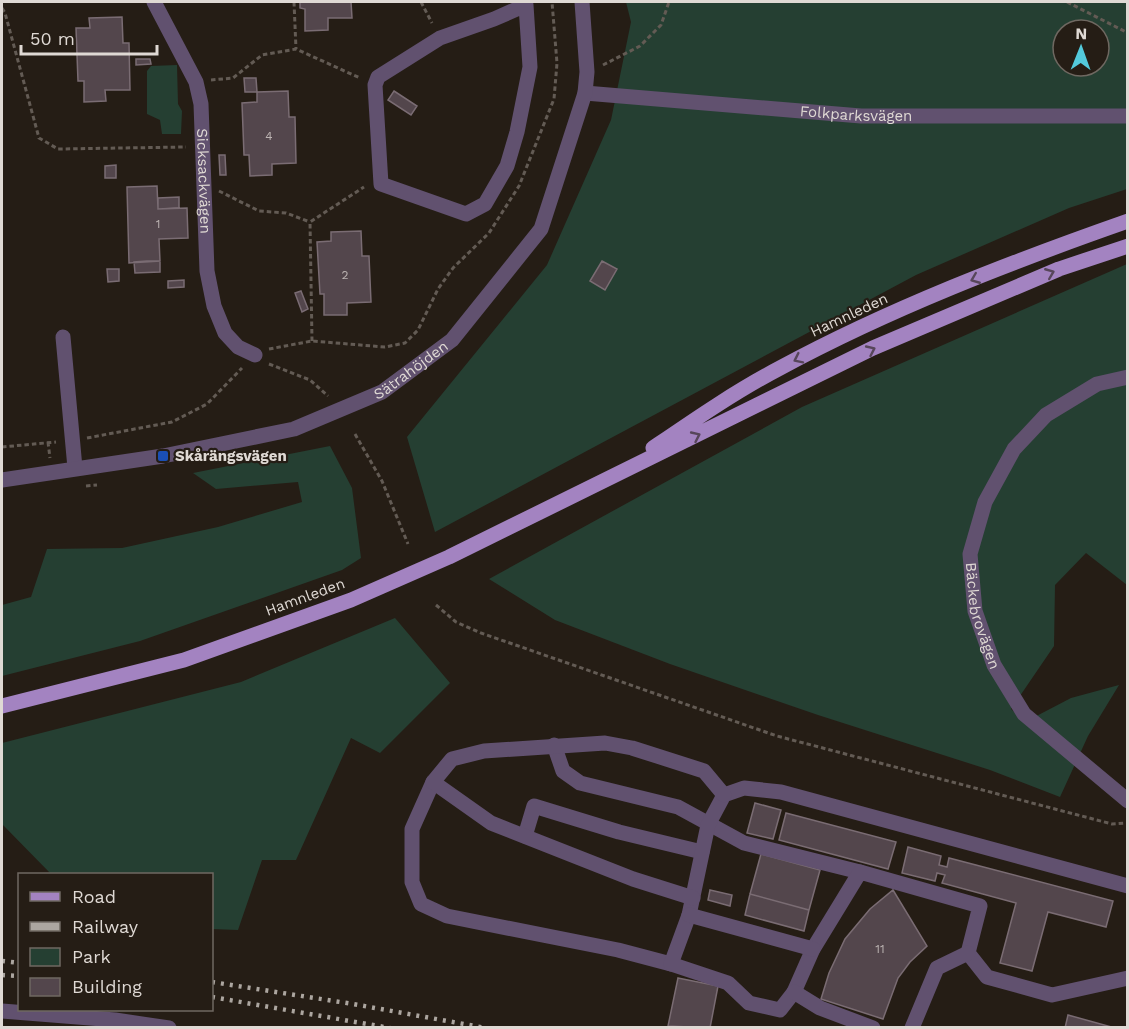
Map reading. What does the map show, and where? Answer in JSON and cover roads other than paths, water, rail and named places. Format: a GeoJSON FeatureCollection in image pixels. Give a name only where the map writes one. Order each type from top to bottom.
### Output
{"type":"FeatureCollection","features":[{"type":"Feature","properties":{"kind":"main road","name":"Hamnleden"},"geometry":{"type":"LineString","coordinates":[[605,479],[779,368],[863,327],[945,291],[1049,248],[1128,221]]}},
{"type":"Feature","properties":{"kind":"main road","name":"Hamnleden"},"geometry":{"type":"LineString","coordinates":[[2,706],[184,660],[351,600],[449,557],[873,348],[1059,269],[1128,246]]}},
{"type":"Feature","properties":{"kind":"street","name":"Sicksackvägen"},"geometry":{"type":"LineString","coordinates":[[154,2],[196,82],[201,104],[207,271],[214,306],[225,333],[238,347],[255,355]]}},
{"type":"Feature","properties":{"kind":"street","name":"Sätrahöjden"},"geometry":{"type":"LineString","coordinates":[[2,480],[173,454],[294,429],[382,392],[452,340],[541,229],[585,93],[587,72],[582,2]]}},
{"type":"Feature","properties":{"kind":"street"},"geometry":{"type":"LineString","coordinates":[[525,3],[530,68],[525,99],[507,166],[485,204],[466,214],[381,184],[375,85],[378,77],[440,38],[494,20],[525,3]]}},
{"type":"Feature","properties":{"kind":"street","name":"Folkparksvägen"},"geometry":{"type":"LineString","coordinates":[[585,93],[861,116],[1128,116]]}},
{"type":"Feature","properties":{"kind":"street"},"geometry":{"type":"LineString","coordinates":[[63,337],[75,468]]}},
{"type":"Feature","properties":{"kind":"street","name":"Bäckebrovägen"},"geometry":{"type":"LineString","coordinates":[[1128,377],[1097,384],[1046,415],[1014,449],[985,502],[970,554],[975,611],[993,665],[1024,714],[1128,801]]}},
{"type":"Feature","properties":{"kind":"street"},"geometry":{"type":"LineString","coordinates":[[724,795],[704,771],[632,748],[605,743],[484,752],[452,759],[433,782],[412,829],[412,882],[421,904],[447,916],[618,950],[671,964],[728,983],[748,1003],[780,1011],[794,992],[813,949],[860,872]]}},
{"type":"Feature","properties":{"kind":"street"},"geometry":{"type":"LineString","coordinates":[[554,745],[563,771],[580,783],[678,807],[744,843],[860,872],[980,906],[968,953],[937,968],[912,1028]]}},
{"type":"Feature","properties":{"kind":"street"},"geometry":{"type":"LineString","coordinates":[[433,782],[491,824],[633,879],[693,898]]}},
{"type":"Feature","properties":{"kind":"street"},"geometry":{"type":"LineString","coordinates":[[671,964],[689,915],[708,825],[724,795],[744,788],[781,792],[1128,886]]}},
{"type":"Feature","properties":{"kind":"street"},"geometry":{"type":"LineString","coordinates":[[525,836],[534,806],[619,832],[702,852]]}},
{"type":"Feature","properties":{"kind":"street"},"geometry":{"type":"LineString","coordinates":[[689,915],[813,949]]}},
{"type":"Feature","properties":{"kind":"street"},"geometry":{"type":"LineString","coordinates":[[968,953],[987,977],[1052,995],[1128,978]]}},
{"type":"Feature","properties":{"kind":"street"},"geometry":{"type":"LineString","coordinates":[[794,992],[820,1008],[873,1028]]}},
{"type":"Feature","properties":{"kind":"street"},"geometry":{"type":"LineString","coordinates":[[2,1011],[103,1019],[169,1028]]}},
{"type":"Feature","properties":{"kind":"railway"},"geometry":{"type":"LineString","coordinates":[[2,961],[18,963]]}},
{"type":"Feature","properties":{"kind":"railway"},"geometry":{"type":"LineString","coordinates":[[2,975],[18,976]]}},
{"type":"Feature","properties":{"kind":"railway"},"geometry":{"type":"LineString","coordinates":[[213,982],[486,1028]]}},
{"type":"Feature","properties":{"kind":"railway"},"geometry":{"type":"LineString","coordinates":[[213,997],[390,1028]]}},
{"type":"Feature","properties":{"kind":"place","name":"Skårängsvägen"},"geometry":{"type":"Point","coordinates":[163,456]}}]}
